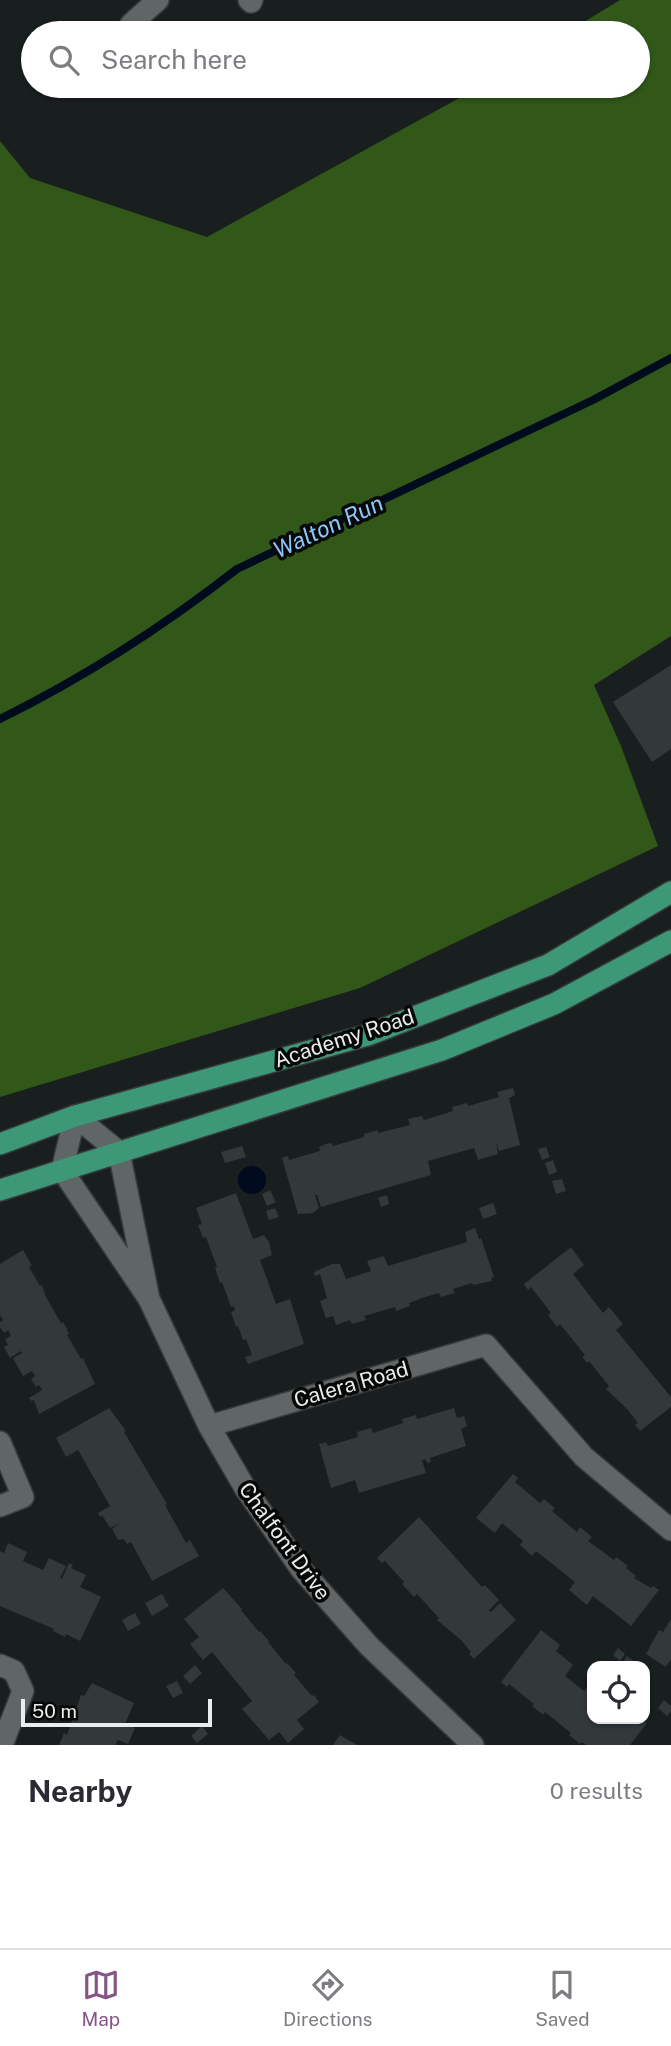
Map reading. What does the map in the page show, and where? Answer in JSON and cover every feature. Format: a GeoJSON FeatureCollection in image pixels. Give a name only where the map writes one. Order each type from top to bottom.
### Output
{"type":"FeatureCollection","features":[{"type":"Feature","properties":{"kind":"main road","name":"Academy Road"},"geometry":{"type":"LineString","coordinates":[[0,1144],[75,1116],[368,1035],[548,965],[671,892]]}},
{"type":"Feature","properties":{"kind":"main road","name":"Academy Road"},"geometry":{"type":"LineString","coordinates":[[0,1189],[442,1050],[554,1004],[671,941]]}},
{"type":"Feature","properties":{"kind":"street"},"geometry":{"type":"LineString","coordinates":[[134,21],[158,0]]}},
{"type":"Feature","properties":{"kind":"street"},"geometry":{"type":"LineString","coordinates":[[62,1170],[75,1116],[119,1152]]}},
{"type":"Feature","properties":{"kind":"street","name":"Chalfont Drive"},"geometry":{"type":"LineString","coordinates":[[119,1152],[149,1299]]}},
{"type":"Feature","properties":{"kind":"street","name":"Chalfont Drive"},"geometry":{"type":"LineString","coordinates":[[62,1170],[149,1299],[209,1426],[244,1488],[301,1569],[369,1646],[473,1745]]}},
{"type":"Feature","properties":{"kind":"street","name":"Calera Road"},"geometry":{"type":"LineString","coordinates":[[209,1426],[486,1345],[584,1457],[671,1530]]}},
{"type":"Feature","properties":{"kind":"street"},"geometry":{"type":"LineString","coordinates":[[0,1442],[23,1497],[0,1506]]}},
{"type":"Feature","properties":{"kind":"street"},"geometry":{"type":"LineString","coordinates":[[0,1665],[14,1671],[23,1691],[2,1745]]}},
{"type":"Feature","properties":{"kind":"green space"},"geometry":{"type":"Polygon","coordinates":[[[620,0],[671,0],[671,636],[594,685],[621,746],[658,846],[360,988],[0,1097],[0,141],[30,178],[207,237],[459,98],[650,98],[650,21],[586,21],[620,0]]]}},
{"type":"Feature","properties":{"kind":"water"},"geometry":{"type":"Polygon","coordinates":[[[252,1166],[262,1170],[266,1180],[262,1190],[252,1194],[242,1190],[238,1180],[242,1170],[252,1166]]]}},
{"type":"Feature","properties":{"kind":"building"},"geometry":{"type":"Polygon","coordinates":[[[671,665],[671,749],[652,762],[613,702],[671,665]]]}},
{"type":"Feature","properties":{"kind":"building"},"geometry":{"type":"Polygon","coordinates":[[[513,1088],[515,1095],[509,1098],[520,1145],[499,1151],[496,1141],[498,1154],[478,1160],[474,1148],[428,1161],[431,1175],[321,1207],[315,1195],[319,1208],[313,1213],[298,1214],[282,1158],[288,1156],[289,1160],[320,1151],[319,1147],[326,1144],[332,1143],[333,1146],[378,1130],[378,1133],[410,1125],[408,1119],[422,1116],[424,1120],[453,1111],[452,1107],[467,1103],[468,1106],[499,1097],[497,1092],[513,1088]]]}},
{"type":"Feature","properties":{"kind":"building"},"geometry":{"type":"Polygon","coordinates":[[[242,1146],[246,1157],[225,1163],[221,1152],[242,1146]]]}},
{"type":"Feature","properties":{"kind":"building"},"geometry":{"type":"Polygon","coordinates":[[[546,1147],[550,1157],[542,1160],[538,1149],[546,1147]]]}},
{"type":"Feature","properties":{"kind":"building"},"geometry":{"type":"Polygon","coordinates":[[[553,1160],[557,1172],[549,1175],[545,1163],[553,1160]]]}},
{"type":"Feature","properties":{"kind":"building"},"geometry":{"type":"Polygon","coordinates":[[[562,1179],[566,1191],[556,1194],[552,1181],[562,1179]]]}},
{"type":"Feature","properties":{"kind":"building"},"geometry":{"type":"Polygon","coordinates":[[[270,1190],[276,1202],[267,1206],[262,1194],[270,1190]]]}},
{"type":"Feature","properties":{"kind":"building"},"geometry":{"type":"Polygon","coordinates":[[[236,1193],[253,1239],[264,1235],[269,1242],[272,1255],[260,1260],[276,1304],[290,1299],[304,1344],[248,1364],[245,1357],[252,1355],[246,1339],[243,1340],[238,1326],[236,1327],[231,1312],[235,1310],[234,1306],[231,1307],[222,1282],[220,1283],[206,1237],[203,1238],[198,1225],[202,1224],[196,1208],[236,1193]]]}},
{"type":"Feature","properties":{"kind":"building"},"geometry":{"type":"Polygon","coordinates":[[[387,1195],[389,1204],[381,1207],[378,1198],[387,1195]]]}},
{"type":"Feature","properties":{"kind":"building"},"geometry":{"type":"Polygon","coordinates":[[[493,1203],[497,1214],[483,1219],[479,1208],[493,1203]]]}},
{"type":"Feature","properties":{"kind":"building"},"geometry":{"type":"Polygon","coordinates":[[[275,1208],[279,1217],[269,1220],[266,1211],[275,1208]]]}},
{"type":"Feature","properties":{"kind":"building"},"geometry":{"type":"Polygon","coordinates":[[[475,1228],[494,1277],[491,1278],[492,1281],[472,1283],[453,1289],[455,1293],[441,1297],[439,1293],[425,1297],[396,1311],[395,1307],[364,1316],[366,1320],[352,1324],[350,1320],[336,1325],[333,1316],[326,1318],[320,1301],[327,1298],[320,1274],[315,1276],[314,1272],[332,1264],[340,1264],[346,1279],[371,1271],[367,1261],[384,1256],[388,1266],[467,1242],[465,1232],[475,1228]]]}},
{"type":"Feature","properties":{"kind":"building"},"geometry":{"type":"Polygon","coordinates":[[[571,1247],[584,1265],[573,1274],[603,1313],[609,1307],[623,1324],[616,1330],[671,1397],[671,1407],[640,1431],[635,1425],[638,1423],[628,1410],[606,1389],[609,1386],[589,1361],[587,1363],[582,1357],[585,1355],[560,1324],[557,1327],[548,1315],[551,1313],[531,1287],[528,1290],[524,1284],[571,1247]]]}},
{"type":"Feature","properties":{"kind":"building"},"geometry":{"type":"Polygon","coordinates":[[[23,1250],[32,1266],[29,1267],[40,1286],[42,1285],[61,1323],[66,1327],[69,1334],[67,1335],[81,1359],[83,1358],[95,1384],[39,1414],[34,1400],[29,1398],[42,1390],[39,1385],[36,1387],[31,1379],[35,1376],[32,1371],[23,1376],[13,1358],[22,1353],[21,1351],[10,1358],[4,1347],[8,1345],[5,1339],[11,1336],[8,1330],[4,1333],[0,1327],[3,1320],[0,1315],[0,1264],[23,1250]]]}},
{"type":"Feature","properties":{"kind":"building"},"geometry":{"type":"Polygon","coordinates":[[[109,1408],[126,1431],[124,1432],[167,1504],[165,1505],[186,1543],[190,1540],[199,1556],[152,1581],[131,1542],[127,1544],[124,1539],[118,1540],[112,1529],[120,1523],[110,1528],[102,1515],[100,1517],[98,1513],[110,1506],[78,1450],[66,1457],[56,1438],[109,1408]]]}},
{"type":"Feature","properties":{"kind":"building"},"geometry":{"type":"Polygon","coordinates":[[[454,1408],[457,1418],[464,1416],[467,1426],[461,1429],[466,1446],[430,1458],[431,1462],[422,1460],[426,1473],[359,1493],[355,1480],[331,1488],[319,1444],[326,1442],[328,1446],[358,1437],[357,1432],[371,1428],[373,1433],[403,1423],[402,1419],[416,1415],[417,1419],[454,1408]]]}},
{"type":"Feature","properties":{"kind":"building"},"geometry":{"type":"Polygon","coordinates":[[[513,1474],[518,1478],[515,1482],[540,1503],[544,1499],[555,1508],[552,1511],[577,1532],[580,1527],[592,1537],[588,1541],[614,1560],[616,1557],[628,1566],[626,1568],[636,1576],[634,1578],[659,1590],[631,1626],[593,1596],[587,1605],[569,1590],[575,1582],[536,1551],[532,1556],[520,1545],[523,1541],[502,1523],[495,1533],[476,1518],[513,1474]]]}},
{"type":"Feature","properties":{"kind":"building"},"geometry":{"type":"Polygon","coordinates":[[[419,1517],[482,1587],[485,1585],[499,1600],[489,1610],[491,1612],[500,1603],[516,1620],[474,1659],[461,1640],[437,1620],[439,1618],[417,1594],[414,1597],[385,1561],[382,1563],[377,1558],[419,1517]]]}},
{"type":"Feature","properties":{"kind":"building"},"geometry":{"type":"Polygon","coordinates":[[[8,1543],[27,1552],[23,1561],[43,1570],[49,1558],[66,1566],[60,1578],[62,1579],[69,1563],[73,1565],[71,1568],[86,1575],[80,1587],[101,1597],[80,1641],[66,1634],[65,1637],[53,1631],[54,1629],[0,1606],[0,1551],[4,1553],[8,1543]]]}},
{"type":"Feature","properties":{"kind":"building"},"geometry":{"type":"Polygon","coordinates":[[[223,1588],[319,1702],[297,1720],[304,1729],[288,1743],[279,1732],[269,1740],[242,1709],[252,1701],[212,1652],[203,1660],[190,1644],[199,1637],[184,1619],[223,1588]]]}},
{"type":"Feature","properties":{"kind":"building"},"geometry":{"type":"Polygon","coordinates":[[[162,1594],[169,1606],[152,1616],[145,1603],[162,1594]]]}},
{"type":"Feature","properties":{"kind":"building"},"geometry":{"type":"Polygon","coordinates":[[[135,1613],[141,1624],[128,1631],[122,1620],[135,1613]]]}},
{"type":"Feature","properties":{"kind":"building"},"geometry":{"type":"Polygon","coordinates":[[[671,1619],[671,1659],[666,1667],[646,1654],[659,1630],[663,1632],[671,1619]]]}},
{"type":"Feature","properties":{"kind":"building"},"geometry":{"type":"Polygon","coordinates":[[[541,1630],[560,1645],[556,1651],[573,1665],[565,1676],[584,1691],[587,1688],[587,1724],[646,1724],[630,1745],[580,1744],[545,1712],[543,1715],[509,1684],[507,1687],[501,1682],[541,1630]]]}},
{"type":"Feature","properties":{"kind":"building"},"geometry":{"type":"Polygon","coordinates":[[[618,1648],[625,1654],[620,1661],[613,1655],[618,1648]]]}},
{"type":"Feature","properties":{"kind":"building"},"geometry":{"type":"Polygon","coordinates":[[[195,1665],[202,1673],[190,1684],[183,1676],[195,1665]]]}},
{"type":"Feature","properties":{"kind":"building"},"geometry":{"type":"Polygon","coordinates":[[[177,1681],[183,1693],[173,1698],[166,1686],[177,1681]]]}},
{"type":"Feature","properties":{"kind":"building"},"geometry":{"type":"Polygon","coordinates":[[[92,1683],[134,1703],[125,1724],[135,1728],[128,1744],[118,1740],[115,1745],[59,1745],[64,1733],[67,1735],[81,1695],[84,1696],[92,1683]]]}},
{"type":"Feature","properties":{"kind":"building"},"geometry":{"type":"Polygon","coordinates":[[[664,1700],[671,1706],[667,1716],[658,1708],[664,1700]]]}},
{"type":"Feature","properties":{"kind":"building"},"geometry":{"type":"Polygon","coordinates":[[[202,1726],[208,1734],[197,1743],[191,1736],[202,1726]]]}},
{"type":"Feature","properties":{"kind":"building"},"geometry":{"type":"Polygon","coordinates":[[[340,1735],[357,1745],[333,1745],[340,1735]]]}},
{"type":"Feature","properties":{"kind":"waterway","name":"Walton Run"},"geometry":{"type":"LineString","coordinates":[[0,719],[122,650],[237,569],[593,400],[671,358]]}}]}
